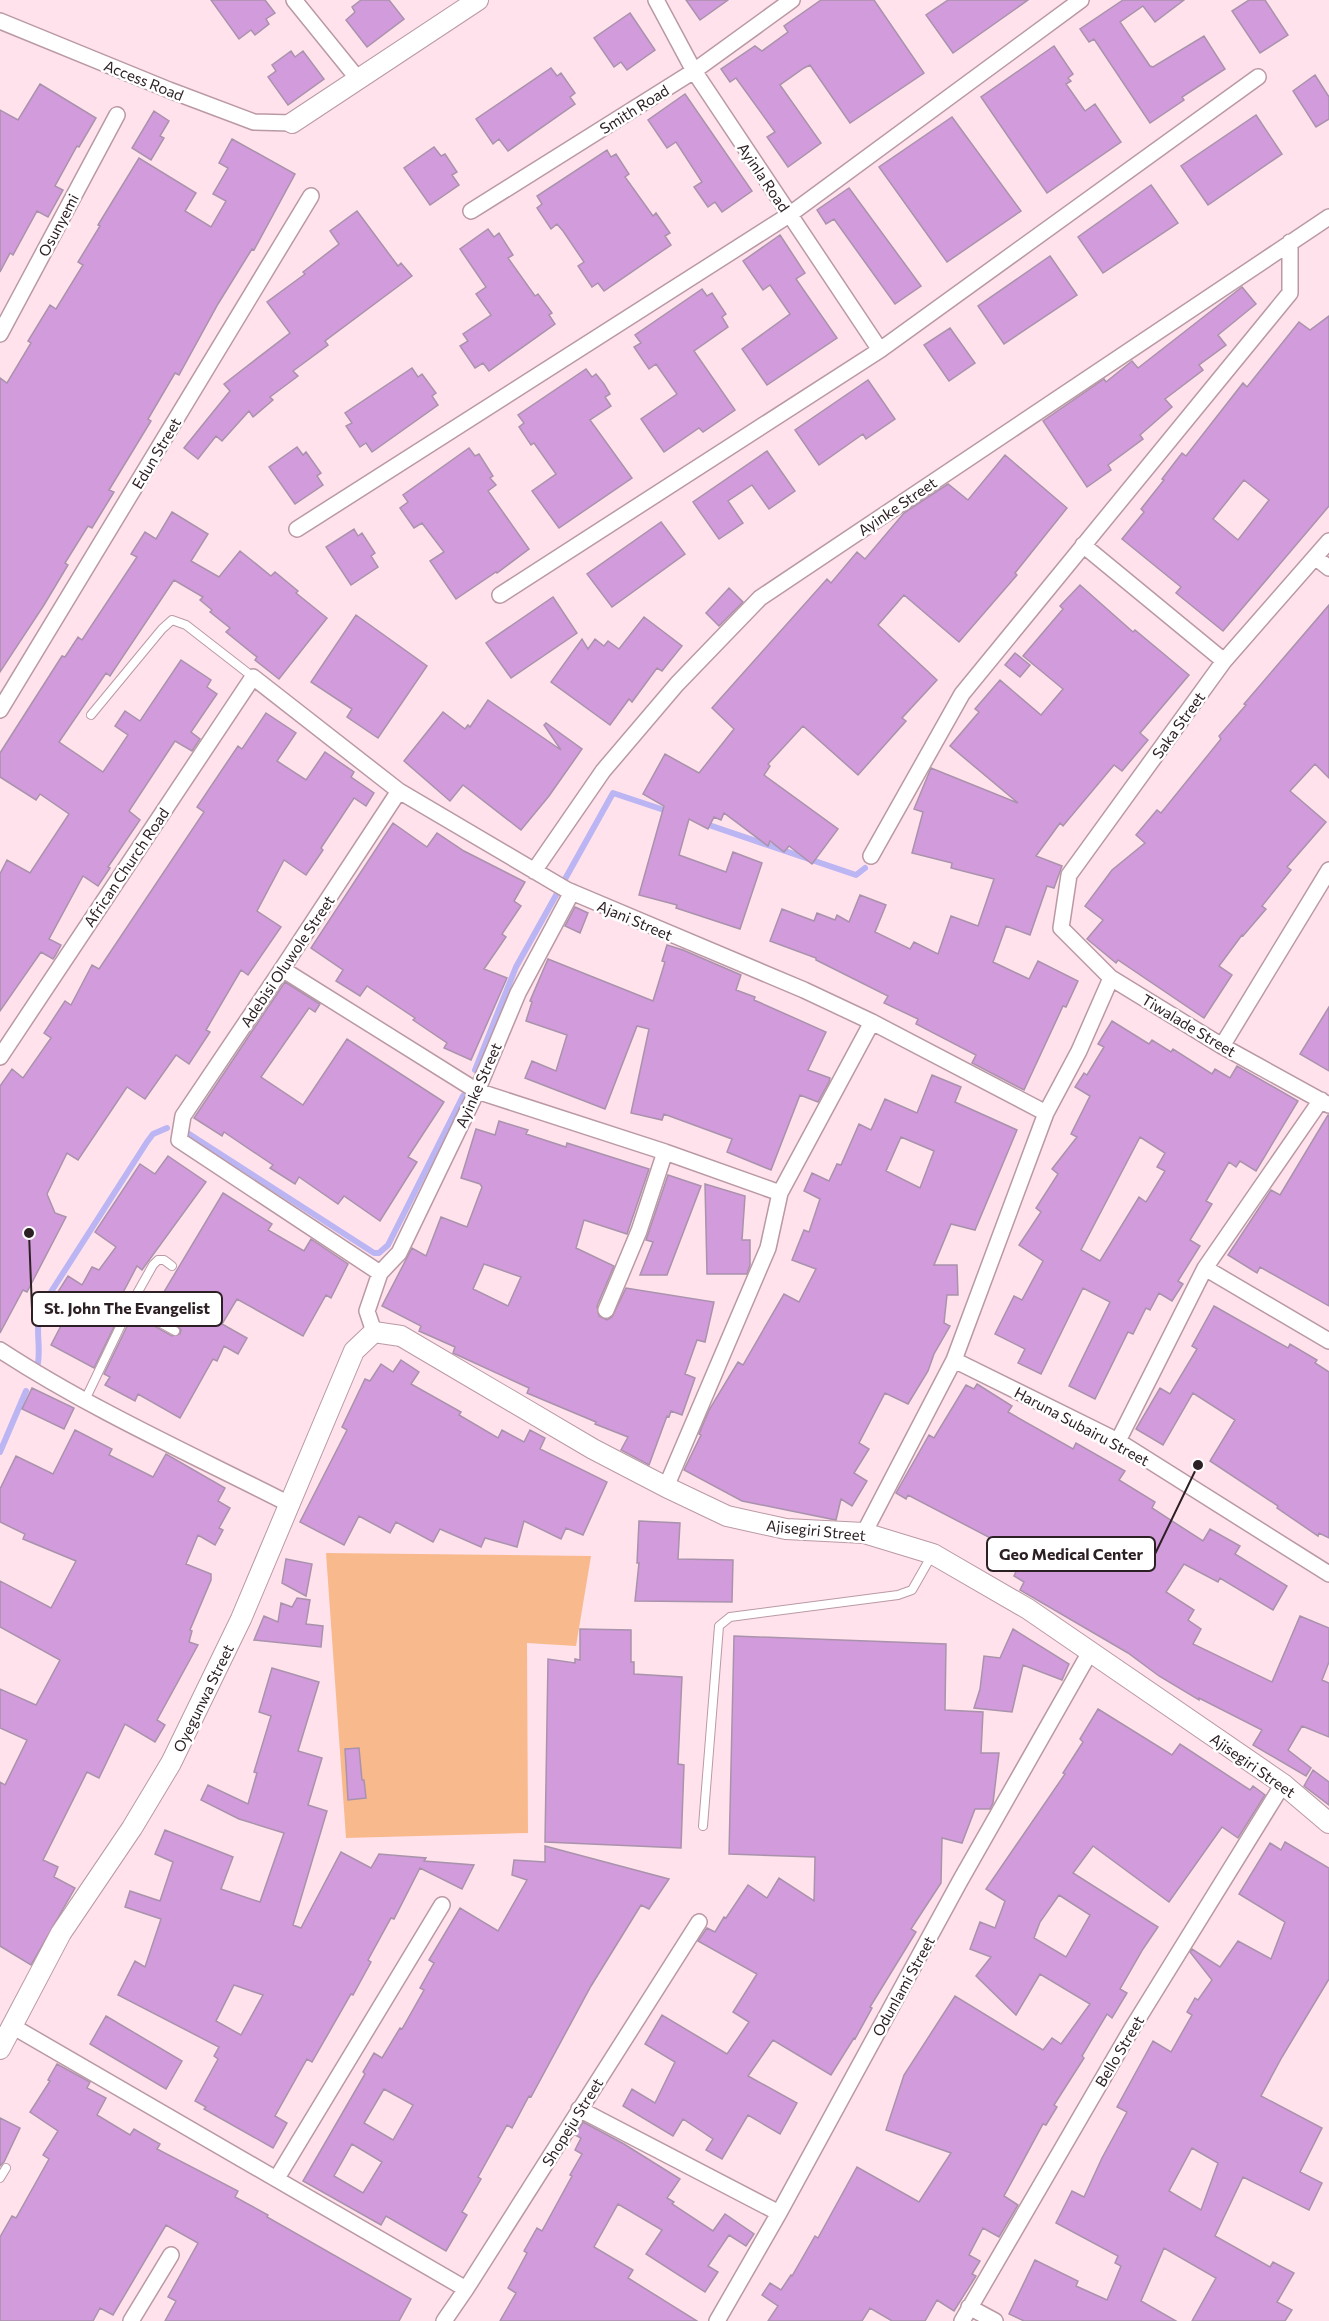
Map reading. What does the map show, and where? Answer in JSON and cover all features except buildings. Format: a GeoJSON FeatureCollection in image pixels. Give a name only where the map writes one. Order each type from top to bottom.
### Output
{"type":"FeatureCollection","features":[{"type":"Feature","properties":{"kind":"street"},"geometry":{"type":"LineString","coordinates":[[294,0],[358,79]]}},
{"type":"Feature","properties":{"kind":"street"},"geometry":{"type":"LineString","coordinates":[[292,123],[478,0]]}},
{"type":"Feature","properties":{"kind":"street","name":"Ayinla Road"},"geometry":{"type":"LineString","coordinates":[[656,0],[694,72],[880,350]]}},
{"type":"Feature","properties":{"kind":"street","name":"Smith Road"},"geometry":{"type":"LineString","coordinates":[[471,211],[694,72],[792,0]]}},
{"type":"Feature","properties":{"kind":"street"},"geometry":{"type":"LineString","coordinates":[[297,529],[789,215],[1081,0]]}},
{"type":"Feature","properties":{"kind":"street","name":"Access Road"},"geometry":{"type":"LineString","coordinates":[[0,21],[254,122],[292,123]]}},
{"type":"Feature","properties":{"kind":"street"},"geometry":{"type":"LineString","coordinates":[[500,594],[880,350],[1258,77]]}},
{"type":"Feature","properties":{"kind":"street","name":"Osunyemi"},"geometry":{"type":"LineString","coordinates":[[0,334],[117,115]]}},
{"type":"Feature","properties":{"kind":"street","name":"Edun Street"},"geometry":{"type":"LineString","coordinates":[[2,702],[311,196]]}},
{"type":"Feature","properties":{"kind":"street","name":"Ayinke Street"},"geometry":{"type":"LineString","coordinates":[[534,871],[603,771],[677,684],[760,598],[1329,217]]}},
{"type":"Feature","properties":{"kind":"street"},"geometry":{"type":"LineString","coordinates":[[871,856],[962,694],[1290,293],[1290,243]]}},
{"type":"Feature","properties":{"kind":"street","name":"Saka Street"},"geometry":{"type":"LineString","coordinates":[[1061,928],[1070,875],[1224,660],[1329,541]]}},
{"type":"Feature","properties":{"kind":"street"},"geometry":{"type":"LineString","coordinates":[[1083,546],[1224,660]]}},
{"type":"Feature","properties":{"kind":"street"},"geometry":{"type":"LineString","coordinates":[[1315,557],[1329,568]]}},
{"type":"Feature","properties":{"kind":"street","name":"Ajani Street"},"geometry":{"type":"LineString","coordinates":[[253,677],[399,791],[564,888],[804,990],[872,1022],[1046,1113]]}},
{"type":"Feature","properties":{"kind":"street","name":"African Church Road"},"geometry":{"type":"LineString","coordinates":[[0,1057],[253,677]]}},
{"type":"Feature","properties":{"kind":"street","name":"Adebisi Oluwole Street"},"geometry":{"type":"LineString","coordinates":[[380,1273],[179,1140],[183,1116],[399,791]]}},
{"type":"Feature","properties":{"kind":"street"},"geometry":{"type":"LineString","coordinates":[[1222,1046],[1329,870]]}},
{"type":"Feature","properties":{"kind":"street","name":"Ayinke Street"},"geometry":{"type":"LineString","coordinates":[[380,1273],[399,1253],[477,1091],[564,888]]}},
{"type":"Feature","properties":{"kind":"street","name":"Tiwalade Street"},"geometry":{"type":"LineString","coordinates":[[1061,928],[1111,978],[1222,1046],[1325,1103]]}},
{"type":"Feature","properties":{"kind":"street"},"geometry":{"type":"LineString","coordinates":[[282,969],[477,1091],[665,1152],[780,1193]]}},
{"type":"Feature","properties":{"kind":"street"},"geometry":{"type":"LineString","coordinates":[[864,1533],[954,1360],[1046,1113],[1079,1052],[1111,978]]}},
{"type":"Feature","properties":{"kind":"street"},"geometry":{"type":"LineString","coordinates":[[666,1487],[768,1248],[780,1193],[872,1022]]}},
{"type":"Feature","properties":{"kind":"street"},"geometry":{"type":"LineString","coordinates":[[1118,1441],[1205,1268],[1325,1103]]}},
{"type":"Feature","properties":{"kind":"street"},"geometry":{"type":"LineString","coordinates":[[606,1310],[639,1231],[665,1152]]}},
{"type":"Feature","properties":{"kind":"street"},"geometry":{"type":"LineString","coordinates":[[1205,1268],[1329,1341]]}},
{"type":"Feature","properties":{"kind":"street"},"geometry":{"type":"LineString","coordinates":[[374,1332],[367,1311],[380,1273]]}},
{"type":"Feature","properties":{"kind":"street","name":"Ajisegiri Street"},"geometry":{"type":"LineString","coordinates":[[374,1332],[401,1336],[593,1449],[727,1516],[786,1529],[864,1533],[933,1554],[1028,1609],[1283,1784],[1329,1823]]}},
{"type":"Feature","properties":{"kind":"street","name":"Oyegunwa Street"},"geometry":{"type":"LineString","coordinates":[[0,2049],[62,1933],[132,1828],[171,1763],[241,1619],[354,1351],[374,1332]]}},
{"type":"Feature","properties":{"kind":"street"},"geometry":{"type":"LineString","coordinates":[[0,1350],[44,1378],[85,1400],[291,1505]]}},
{"type":"Feature","properties":{"kind":"street","name":"Haruna Subairu Street"},"geometry":{"type":"LineString","coordinates":[[954,1360],[1118,1441],[1329,1574]]}},
{"type":"Feature","properties":{"kind":"street","name":"Odunlami Street"},"geometry":{"type":"LineString","coordinates":[[717,2321],[779,2213],[960,1881],[1090,1652]]}},
{"type":"Feature","properties":{"kind":"street","name":"Bello Street"},"geometry":{"type":"LineString","coordinates":[[962,2321],[1131,2030],[1283,1784]]}},
{"type":"Feature","properties":{"kind":"street"},"geometry":{"type":"LineString","coordinates":[[278,2178],[442,1905]]}},
{"type":"Feature","properties":{"kind":"street","name":"Shopeju Street"},"geometry":{"type":"LineString","coordinates":[[444,2321],[699,1922]]}},
{"type":"Feature","properties":{"kind":"street"},"geometry":{"type":"LineString","coordinates":[[12,2026],[278,2178],[466,2289]]}},
{"type":"Feature","properties":{"kind":"street"},"geometry":{"type":"LineString","coordinates":[[579,2109],[779,2213]]}},
{"type":"Feature","properties":{"kind":"street"},"geometry":{"type":"LineString","coordinates":[[131,2321],[171,2255]]}},
{"type":"Feature","properties":{"kind":"street"},"geometry":{"type":"LineString","coordinates":[[969,2307],[995,2321]]}},
{"type":"Feature","properties":{"kind":"lane"},"geometry":{"type":"LineString","coordinates":[[91,715],[172,620],[186,625],[253,677]]}},
{"type":"Feature","properties":{"kind":"lane"},"geometry":{"type":"LineString","coordinates":[[85,1400],[130,1306],[153,1265],[158,1260],[164,1260],[172,1266]]}},
{"type":"Feature","properties":{"kind":"lane"},"geometry":{"type":"LineString","coordinates":[[130,1306],[175,1331]]}},
{"type":"Feature","properties":{"kind":"lane"},"geometry":{"type":"LineString","coordinates":[[703,1826],[719,1626],[730,1617],[898,1595],[912,1590],[933,1554]]}},
{"type":"Feature","properties":{"kind":"lane"},"geometry":{"type":"LineString","coordinates":[[0,2178],[6,2168]]}},
{"type":"Feature","properties":{"kind":"shaded area"},"geometry":{"type":"Polygon","coordinates":[[[326,1553],[591,1556],[576,1646],[527,1643],[528,1833],[346,1838],[326,1553]]]}},
{"type":"Feature","properties":{"kind":"waterway"},"geometry":{"type":"LineString","coordinates":[[475,1070],[516,967],[613,793],[670,812]]}},
{"type":"Feature","properties":{"kind":"waterway"},"geometry":{"type":"LineString","coordinates":[[703,823],[856,875],[865,868]]}},
{"type":"Feature","properties":{"kind":"waterway"},"geometry":{"type":"LineString","coordinates":[[186,1132],[374,1253],[379,1253],[388,1245],[463,1096]]}},
{"type":"Feature","properties":{"kind":"waterway"},"geometry":{"type":"LineString","coordinates":[[38,1363],[38,1320],[42,1306],[147,1142],[153,1134],[167,1128]]}},
{"type":"Feature","properties":{"kind":"waterway"},"geometry":{"type":"LineString","coordinates":[[0,1452],[26,1391]]}},
{"type":"Feature","properties":{"kind":"place","name":"St. John The Evangelist"},"geometry":{"type":"Point","coordinates":[29,1233]}},
{"type":"Feature","properties":{"kind":"place","name":"Geo Medical Center"},"geometry":{"type":"Point","coordinates":[1198,1465]}}]}
